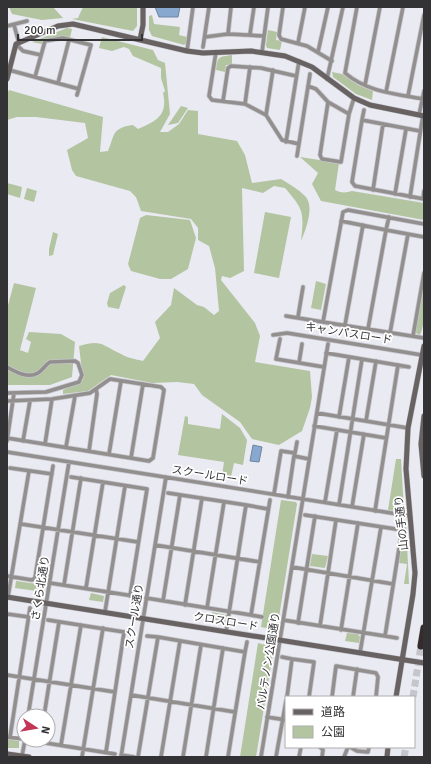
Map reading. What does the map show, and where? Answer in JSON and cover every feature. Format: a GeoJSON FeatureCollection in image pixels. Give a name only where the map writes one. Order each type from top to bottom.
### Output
{"type":"FeatureCollection","features":[{"type":"Feature","properties":{"kind":"highway"},"geometry":{"type":"LineString","coordinates":[[421,646],[424,628]]}},
{"type":"Feature","properties":{"kind":"street"},"geometry":{"type":"LineString","coordinates":[[140,40],[143,25],[143,7]]}},
{"type":"Feature","properties":{"kind":"street"},"geometry":{"type":"LineString","coordinates":[[187,51],[193,7]]}},
{"type":"Feature","properties":{"kind":"street"},"geometry":{"type":"LineString","coordinates":[[203,47],[208,7]]}},
{"type":"Feature","properties":{"kind":"street"},"geometry":{"type":"LineString","coordinates":[[228,34],[231,7]]}},
{"type":"Feature","properties":{"kind":"street"},"geometry":{"type":"LineString","coordinates":[[250,34],[254,7]]}},
{"type":"Feature","properties":{"kind":"street"},"geometry":{"type":"LineString","coordinates":[[262,52],[268,7]]}},
{"type":"Feature","properties":{"kind":"street"},"geometry":{"type":"LineString","coordinates":[[283,7],[279,35],[281,39],[298,43],[318,52],[332,61]]}},
{"type":"Feature","properties":{"kind":"street"},"geometry":{"type":"LineString","coordinates":[[298,43],[305,7]]}},
{"type":"Feature","properties":{"kind":"street"},"geometry":{"type":"LineString","coordinates":[[318,52],[328,7]]}},
{"type":"Feature","properties":{"kind":"street"},"geometry":{"type":"LineString","coordinates":[[327,79],[343,7]]}},
{"type":"Feature","properties":{"kind":"street"},"geometry":{"type":"LineString","coordinates":[[357,7],[345,73],[371,89],[423,99]]}},
{"type":"Feature","properties":{"kind":"street"},"geometry":{"type":"LineString","coordinates":[[365,85],[380,7]]}},
{"type":"Feature","properties":{"kind":"street"},"geometry":{"type":"LineString","coordinates":[[386,92],[403,7]]}},
{"type":"Feature","properties":{"kind":"street"},"geometry":{"type":"LineString","coordinates":[[408,96],[424,16]]}},
{"type":"Feature","properties":{"kind":"street"},"geometry":{"type":"LineString","coordinates":[[7,26],[28,20]]}},
{"type":"Feature","properties":{"kind":"street"},"geometry":{"type":"LineString","coordinates":[[17,44],[58,26],[67,24],[187,51],[216,52],[235,50],[262,52],[299,61],[312,67],[354,98],[370,105],[422,115]]}},
{"type":"Feature","properties":{"kind":"street"},"geometry":{"type":"LineString","coordinates":[[7,79],[17,44],[14,25]]}},
{"type":"Feature","properties":{"kind":"street"},"geometry":{"type":"LineString","coordinates":[[204,37],[228,34],[250,34],[264,36]]}},
{"type":"Feature","properties":{"kind":"street"},"geometry":{"type":"LineString","coordinates":[[35,77],[45,41],[63,38],[91,45],[78,95]]}},
{"type":"Feature","properties":{"kind":"street"},"geometry":{"type":"LineString","coordinates":[[58,83],[69,40]]}},
{"type":"Feature","properties":{"kind":"street"},"geometry":{"type":"LineString","coordinates":[[17,44],[23,51],[41,55]]}},
{"type":"Feature","properties":{"kind":"street"},"geometry":{"type":"LineString","coordinates":[[216,52],[209,96],[212,100],[245,104],[266,115],[278,136],[286,142],[299,144]]}},
{"type":"Feature","properties":{"kind":"street"},"geometry":{"type":"LineString","coordinates":[[286,142],[299,61]]}},
{"type":"Feature","properties":{"kind":"street"},"geometry":{"type":"LineString","coordinates":[[223,101],[228,68],[250,67],[273,70],[296,76]]}},
{"type":"Feature","properties":{"kind":"street"},"geometry":{"type":"LineString","coordinates":[[245,104],[250,67]]}},
{"type":"Feature","properties":{"kind":"street"},"geometry":{"type":"LineString","coordinates":[[9,70],[79,89]]}},
{"type":"Feature","properties":{"kind":"street"},"geometry":{"type":"LineString","coordinates":[[266,115],[273,70]]}},
{"type":"Feature","properties":{"kind":"street"},"geometry":{"type":"LineString","coordinates":[[297,156],[310,74]]}},
{"type":"Feature","properties":{"kind":"street"},"geometry":{"type":"LineString","coordinates":[[308,86],[316,89],[328,102],[349,114]]}},
{"type":"Feature","properties":{"kind":"street"},"geometry":{"type":"LineString","coordinates":[[410,197],[420,131],[424,91]]}},
{"type":"Feature","properties":{"kind":"street"},"geometry":{"type":"LineString","coordinates":[[328,102],[320,155],[322,158],[341,162],[349,114],[354,98]]}},
{"type":"Feature","properties":{"kind":"street"},"geometry":{"type":"LineString","coordinates":[[364,110],[352,182],[355,186],[423,199],[424,190]]}},
{"type":"Feature","properties":{"kind":"street"},"geometry":{"type":"LineString","coordinates":[[362,120],[420,131]]}},
{"type":"Feature","properties":{"kind":"street"},"geometry":{"type":"LineString","coordinates":[[373,190],[384,124]]}},
{"type":"Feature","properties":{"kind":"street"},"geometry":{"type":"LineString","coordinates":[[395,194],[406,129]]}},
{"type":"Feature","properties":{"kind":"street"},"geometry":{"type":"LineString","coordinates":[[323,322],[343,212],[348,210],[424,224]]}},
{"type":"Feature","properties":{"kind":"street"},"geometry":{"type":"LineString","coordinates":[[368,329],[389,217]]}},
{"type":"Feature","properties":{"kind":"street"},"geometry":{"type":"LineString","coordinates":[[341,222],[424,237]]}},
{"type":"Feature","properties":{"kind":"street"},"geometry":{"type":"LineString","coordinates":[[345,325],[363,225]]}},
{"type":"Feature","properties":{"kind":"street"},"geometry":{"type":"LineString","coordinates":[[390,332],[408,234]]}},
{"type":"Feature","properties":{"kind":"street"},"geometry":{"type":"LineString","coordinates":[[413,336],[424,273]]}},
{"type":"Feature","properties":{"kind":"street"},"geometry":{"type":"LineString","coordinates":[[298,317],[304,287]]}},
{"type":"Feature","properties":{"kind":"street"},"geometry":{"type":"LineString","coordinates":[[286,316],[424,338]]}},
{"type":"Feature","properties":{"kind":"street","name":"キャンパスロード"},"geometry":{"type":"LineString","coordinates":[[273,335],[287,333],[422,354]]}},
{"type":"Feature","properties":{"kind":"street"},"geometry":{"type":"LineString","coordinates":[[280,339],[276,359],[324,367]]}},
{"type":"Feature","properties":{"kind":"street"},"geometry":{"type":"LineString","coordinates":[[299,363],[302,344]]}},
{"type":"Feature","properties":{"kind":"street"},"geometry":{"type":"LineString","coordinates":[[303,499],[328,344]]}},
{"type":"Feature","properties":{"kind":"street","name":"山の手通り"},"geometry":{"type":"LineString","coordinates":[[396,696],[413,594],[415,573],[406,469],[408,428],[424,346]]}},
{"type":"Feature","properties":{"kind":"street"},"geometry":{"type":"LineString","coordinates":[[326,354],[409,367]]}},
{"type":"Feature","properties":{"kind":"street"},"geometry":{"type":"LineString","coordinates":[[339,417],[349,357]]}},
{"type":"Feature","properties":{"kind":"street"},"geometry":{"type":"LineString","coordinates":[[339,505],[362,359]]}},
{"type":"Feature","properties":{"kind":"street"},"geometry":{"type":"LineString","coordinates":[[7,367],[27,375],[38,373],[45,364],[55,361],[75,361],[80,368],[81,378],[79,382],[46,392],[7,393]]}},
{"type":"Feature","properties":{"kind":"street"},"geometry":{"type":"LineString","coordinates":[[366,421],[376,361]]}},
{"type":"Feature","properties":{"kind":"street"},"geometry":{"type":"LineString","coordinates":[[375,510],[398,365]]}},
{"type":"Feature","properties":{"kind":"street"},"geometry":{"type":"LineString","coordinates":[[7,401],[14,400],[30,401],[52,399],[90,393],[110,379],[162,387],[164,390],[153,458],[149,461],[23,440],[7,440],[14,400],[14,393]]}},
{"type":"Feature","properties":{"kind":"street"},"geometry":{"type":"LineString","coordinates":[[109,454],[121,381]]}},
{"type":"Feature","properties":{"kind":"street"},"geometry":{"type":"LineString","coordinates":[[131,458],[143,384]]}},
{"type":"Feature","properties":{"kind":"street"},"geometry":{"type":"LineString","coordinates":[[88,451],[97,394],[96,389]]}},
{"type":"Feature","properties":{"kind":"street"},"geometry":{"type":"LineString","coordinates":[[66,448],[75,396]]}},
{"type":"Feature","properties":{"kind":"street"},"geometry":{"type":"LineString","coordinates":[[45,444],[52,399]]}},
{"type":"Feature","properties":{"kind":"street"},"geometry":{"type":"LineString","coordinates":[[23,440],[30,401]]}},
{"type":"Feature","properties":{"kind":"street"},"geometry":{"type":"LineString","coordinates":[[317,413],[408,428]]}},
{"type":"Feature","properties":{"kind":"street"},"geometry":{"type":"LineString","coordinates":[[424,416],[422,444],[424,476]]}},
{"type":"Feature","properties":{"kind":"street"},"geometry":{"type":"LineString","coordinates":[[314,426],[386,438]]}},
{"type":"Feature","properties":{"kind":"street"},"geometry":{"type":"LineString","coordinates":[[325,502],[337,430]]}},
{"type":"Feature","properties":{"kind":"street"},"geometry":{"type":"LineString","coordinates":[[352,507],[364,434]]}},
{"type":"Feature","properties":{"kind":"street"},"geometry":{"type":"LineString","coordinates":[[288,497],[297,442]]}},
{"type":"Feature","properties":{"kind":"street"},"geometry":{"type":"LineString","coordinates":[[274,494],[281,449],[309,459]]}},
{"type":"Feature","properties":{"kind":"street","name":"スクールロード"},"geometry":{"type":"LineString","coordinates":[[7,452],[410,516]]}},
{"type":"Feature","properties":{"kind":"street","name":"さくら北通り"},"geometry":{"type":"LineString","coordinates":[[29,708],[69,462]]}},
{"type":"Feature","properties":{"kind":"street"},"geometry":{"type":"LineString","coordinates":[[7,576],[32,580],[35,578],[53,466]]}},
{"type":"Feature","properties":{"kind":"street"},"geometry":{"type":"LineString","coordinates":[[10,468],[52,474]]}},
{"type":"Feature","properties":{"kind":"street"},"geometry":{"type":"LineString","coordinates":[[8,597],[29,470]]}},
{"type":"Feature","properties":{"kind":"street"},"geometry":{"type":"LineString","coordinates":[[72,477],[147,489],[130,596]]}},
{"type":"Feature","properties":{"kind":"street","name":"スクール通り"},"geometry":{"type":"LineString","coordinates":[[121,756],[166,477]]}},
{"type":"Feature","properties":{"kind":"street"},"geometry":{"type":"LineString","coordinates":[[64,585],[81,478]]}},
{"type":"Feature","properties":{"kind":"street"},"geometry":{"type":"LineString","coordinates":[[86,588],[103,482]]}},
{"type":"Feature","properties":{"kind":"street"},"geometry":{"type":"LineString","coordinates":[[105,612],[125,486]]}},
{"type":"Feature","properties":{"kind":"street"},"geometry":{"type":"LineString","coordinates":[[168,493],[268,509]]}},
{"type":"Feature","properties":{"kind":"street"},"geometry":{"type":"LineString","coordinates":[[163,600],[180,495]]}},
{"type":"Feature","properties":{"kind":"street"},"geometry":{"type":"LineString","coordinates":[[185,604],[202,498]]}},
{"type":"Feature","properties":{"kind":"street","name":"パルテノン公園通り"},"geometry":{"type":"LineString","coordinates":[[261,757],[303,499]]}},
{"type":"Feature","properties":{"kind":"street"},"geometry":{"type":"LineString","coordinates":[[251,615],[270,500]]}},
{"type":"Feature","properties":{"kind":"street"},"geometry":{"type":"LineString","coordinates":[[207,608],[224,502]]}},
{"type":"Feature","properties":{"kind":"street"},"geometry":{"type":"LineString","coordinates":[[226,632],[246,505]]}},
{"type":"Feature","properties":{"kind":"street"},"geometry":{"type":"LineString","coordinates":[[305,515],[402,530],[385,636]]}},
{"type":"Feature","properties":{"kind":"street"},"geometry":{"type":"LineString","coordinates":[[298,622],[315,516]]}},
{"type":"Feature","properties":{"kind":"street"},"geometry":{"type":"LineString","coordinates":[[320,626],[336,520]]}},
{"type":"Feature","properties":{"kind":"street"},"geometry":{"type":"LineString","coordinates":[[342,630],[358,523]]}},
{"type":"Feature","properties":{"kind":"street"},"geometry":{"type":"LineString","coordinates":[[21,524],[138,542]]}},
{"type":"Feature","properties":{"kind":"street"},"geometry":{"type":"LineString","coordinates":[[360,653],[380,527]]}},
{"type":"Feature","properties":{"kind":"street"},"geometry":{"type":"LineString","coordinates":[[155,545],[260,562]]}},
{"type":"Feature","properties":{"kind":"street"},"geometry":{"type":"LineString","coordinates":[[292,567],[393,584]]}},
{"type":"Feature","properties":{"kind":"street"},"geometry":{"type":"LineString","coordinates":[[50,583],[140,597]]}},
{"type":"Feature","properties":{"kind":"street","name":"クロスロード"},"geometry":{"type":"LineString","coordinates":[[8,597],[424,663]]}},
{"type":"Feature","properties":{"kind":"street"},"geometry":{"type":"LineString","coordinates":[[146,598],[262,617]]}},
{"type":"Feature","properties":{"kind":"street"},"geometry":{"type":"LineString","coordinates":[[8,737],[30,608]]}},
{"type":"Feature","properties":{"kind":"street"},"geometry":{"type":"LineString","coordinates":[[7,614],[28,617]]}},
{"type":"Feature","properties":{"kind":"street"},"geometry":{"type":"LineString","coordinates":[[48,620],[124,632],[106,752]]}},
{"type":"Feature","properties":{"kind":"street"},"geometry":{"type":"LineString","coordinates":[[283,620],[397,638]]}},
{"type":"Feature","properties":{"kind":"street"},"geometry":{"type":"LineString","coordinates":[[45,708],[59,622]]}},
{"type":"Feature","properties":{"kind":"street"},"geometry":{"type":"LineString","coordinates":[[61,745],[81,625]]}},
{"type":"Feature","properties":{"kind":"street"},"geometry":{"type":"LineString","coordinates":[[82,757],[102,628]]}},
{"type":"Feature","properties":{"kind":"street"},"geometry":{"type":"LineString","coordinates":[[147,636],[245,652]]}},
{"type":"Feature","properties":{"kind":"street"},"geometry":{"type":"LineString","coordinates":[[138,757],[158,637]]}},
{"type":"Feature","properties":{"kind":"street"},"geometry":{"type":"LineString","coordinates":[[161,757],[180,641]]}},
{"type":"Feature","properties":{"kind":"street"},"geometry":{"type":"LineString","coordinates":[[228,757],[247,642]]}},
{"type":"Feature","properties":{"kind":"street"},"geometry":{"type":"LineString","coordinates":[[183,757],[201,645]]}},
{"type":"Feature","properties":{"kind":"street"},"geometry":{"type":"LineString","coordinates":[[206,757],[223,648]]}},
{"type":"Feature","properties":{"kind":"street"},"geometry":{"type":"LineString","coordinates":[[282,657],[314,662],[309,696]]}},
{"type":"Feature","properties":{"kind":"street"},"geometry":{"type":"LineString","coordinates":[[287,696],[292,659]]}},
{"type":"Feature","properties":{"kind":"street"},"geometry":{"type":"LineString","coordinates":[[332,696],[336,666],[376,673],[378,677],[376,696]]}},
{"type":"Feature","properties":{"kind":"street"},"geometry":{"type":"LineString","coordinates":[[352,696],[357,670]]}},
{"type":"Feature","properties":{"kind":"street"},"geometry":{"type":"LineString","coordinates":[[7,675],[115,692]]}},
{"type":"Feature","properties":{"kind":"street"},"geometry":{"type":"LineString","coordinates":[[131,695],[236,712]]}},
{"type":"Feature","properties":{"kind":"street"},"geometry":{"type":"LineString","coordinates":[[268,717],[285,720],[276,757]]}},
{"type":"Feature","properties":{"kind":"street"},"geometry":{"type":"LineString","coordinates":[[56,744],[115,754]]}},
{"type":"Feature","properties":{"kind":"street"},"geometry":{"type":"LineString","coordinates":[[344,757],[348,748]]}},
{"type":"Feature","properties":{"kind":"street"},"geometry":{"type":"LineString","coordinates":[[351,748],[357,751],[368,752],[369,748]]}},
{"type":"Feature","properties":{"kind":"street"},"geometry":{"type":"LineString","coordinates":[[7,754],[29,757]]}},
{"type":"Feature","properties":{"kind":"street"},"geometry":{"type":"LineString","coordinates":[[121,756],[134,757]]}},
{"type":"Feature","properties":{"kind":"green space"},"geometry":{"type":"Polygon","coordinates":[[[9,7],[53,7],[63,18],[42,20],[12,14],[9,7]]]}},
{"type":"Feature","properties":{"kind":"green space"},"geometry":{"type":"Polygon","coordinates":[[[83,7],[137,7],[137,26],[133,31],[72,19],[78,18],[83,7]]]}},
{"type":"Feature","properties":{"kind":"green space"},"geometry":{"type":"Polygon","coordinates":[[[152,15],[154,24],[180,27],[179,35],[187,37],[187,43],[184,45],[152,36],[149,30],[149,16],[152,15]]]}},
{"type":"Feature","properties":{"kind":"green space"},"geometry":{"type":"Polygon","coordinates":[[[67,28],[72,29],[70,38],[63,36],[43,40],[42,44],[32,42],[67,28]]]}},
{"type":"Feature","properties":{"kind":"green space"},"geometry":{"type":"Polygon","coordinates":[[[268,30],[277,32],[276,40],[282,41],[280,50],[267,48],[268,30]]]}},
{"type":"Feature","properties":{"kind":"green space"},"geometry":{"type":"Polygon","coordinates":[[[102,37],[153,50],[158,60],[165,63],[170,114],[160,132],[168,132],[179,124],[188,110],[198,111],[198,134],[237,141],[245,155],[252,183],[281,179],[299,191],[308,200],[309,218],[301,241],[301,212],[296,201],[285,188],[274,186],[263,193],[242,188],[244,271],[230,278],[222,276],[221,280],[255,323],[260,336],[255,362],[310,371],[312,397],[302,431],[279,445],[252,439],[240,422],[202,395],[194,384],[177,382],[152,383],[111,375],[88,391],[63,394],[63,390],[83,380],[79,346],[97,343],[126,356],[143,361],[160,338],[155,322],[171,305],[174,288],[197,305],[204,307],[214,315],[219,311],[215,268],[209,246],[198,240],[198,228],[191,219],[141,211],[136,197],[130,191],[76,176],[72,170],[67,150],[88,138],[85,123],[36,117],[17,117],[7,120],[7,94],[9,90],[103,117],[100,152],[108,151],[113,136],[121,128],[133,125],[138,129],[156,120],[160,116],[164,107],[163,93],[165,91],[161,78],[161,68],[133,56],[129,49],[124,47],[112,51],[99,48],[102,37]]]}},
{"type":"Feature","properties":{"kind":"green space"},"geometry":{"type":"Polygon","coordinates":[[[232,55],[232,65],[226,65],[225,72],[216,70],[217,62],[221,57],[232,55]]]}},
{"type":"Feature","properties":{"kind":"green space"},"geometry":{"type":"Polygon","coordinates":[[[332,72],[342,74],[358,85],[373,91],[372,100],[356,94],[333,77],[332,72]]]}},
{"type":"Feature","properties":{"kind":"green space"},"geometry":{"type":"Polygon","coordinates":[[[181,106],[188,108],[178,123],[168,125],[181,106]]]}},
{"type":"Feature","properties":{"kind":"green space"},"geometry":{"type":"Polygon","coordinates":[[[300,157],[339,163],[335,190],[337,191],[352,191],[424,203],[424,220],[321,201],[312,184],[318,173],[300,157]]]}},
{"type":"Feature","properties":{"kind":"green space"},"geometry":{"type":"Polygon","coordinates":[[[7,183],[22,187],[20,198],[7,194],[7,183]]]}},
{"type":"Feature","properties":{"kind":"green space"},"geometry":{"type":"Polygon","coordinates":[[[27,188],[37,191],[34,202],[24,199],[27,188]]]}},
{"type":"Feature","properties":{"kind":"green space"},"geometry":{"type":"Polygon","coordinates":[[[265,212],[291,217],[279,278],[254,273],[265,212]]]}},
{"type":"Feature","properties":{"kind":"green space"},"geometry":{"type":"Polygon","coordinates":[[[146,215],[190,220],[196,238],[188,269],[171,279],[160,279],[131,271],[128,264],[140,218],[146,215]]]}},
{"type":"Feature","properties":{"kind":"green space"},"geometry":{"type":"Polygon","coordinates":[[[53,232],[58,234],[53,255],[49,256],[49,249],[53,232]]]}},
{"type":"Feature","properties":{"kind":"green space"},"geometry":{"type":"Polygon","coordinates":[[[316,281],[326,284],[321,310],[311,308],[316,281]]]}},
{"type":"Feature","properties":{"kind":"green space"},"geometry":{"type":"Polygon","coordinates":[[[14,283],[36,288],[20,350],[28,353],[31,342],[26,339],[29,332],[61,334],[75,342],[72,377],[50,385],[7,385],[7,309],[14,283]]]}},
{"type":"Feature","properties":{"kind":"green space"},"geometry":{"type":"Polygon","coordinates":[[[124,285],[126,287],[119,309],[108,307],[107,303],[110,293],[124,285]]]}},
{"type":"Feature","properties":{"kind":"green space"},"geometry":{"type":"Polygon","coordinates":[[[423,290],[424,321],[421,333],[419,335],[415,332],[423,290]]]}},
{"type":"Feature","properties":{"kind":"green space"},"geometry":{"type":"Polygon","coordinates":[[[222,414],[240,428],[247,440],[243,465],[234,463],[231,477],[222,476],[224,462],[178,455],[185,416],[188,417],[188,424],[220,429],[222,414]]]}},
{"type":"Feature","properties":{"kind":"green space"},"geometry":{"type":"Polygon","coordinates":[[[396,459],[401,459],[404,511],[402,512],[388,510],[396,459]]]}},
{"type":"Feature","properties":{"kind":"green space"},"geometry":{"type":"Polygon","coordinates":[[[281,500],[296,502],[297,504],[277,630],[261,627],[281,500]]]}},
{"type":"Feature","properties":{"kind":"green space"},"geometry":{"type":"Polygon","coordinates":[[[400,519],[405,520],[406,524],[409,584],[404,584],[407,564],[399,563],[404,529],[399,528],[400,519]]]}},
{"type":"Feature","properties":{"kind":"green space"},"geometry":{"type":"Polygon","coordinates":[[[312,554],[328,556],[325,568],[310,566],[312,554]]]}},
{"type":"Feature","properties":{"kind":"green space"},"geometry":{"type":"Polygon","coordinates":[[[16,581],[45,585],[44,592],[15,588],[16,581]]]}},
{"type":"Feature","properties":{"kind":"green space"},"geometry":{"type":"Polygon","coordinates":[[[91,593],[104,596],[103,602],[89,600],[91,593]]]}},
{"type":"Feature","properties":{"kind":"green space"},"geometry":{"type":"Polygon","coordinates":[[[212,612],[226,615],[225,622],[211,619],[212,612]]]}},
{"type":"Feature","properties":{"kind":"green space"},"geometry":{"type":"Polygon","coordinates":[[[347,633],[358,634],[360,637],[359,643],[345,641],[347,633]]]}},
{"type":"Feature","properties":{"kind":"green space"},"geometry":{"type":"Polygon","coordinates":[[[258,643],[274,647],[256,757],[240,757],[258,643]]]}},
{"type":"Feature","properties":{"kind":"green space"},"geometry":{"type":"Polygon","coordinates":[[[7,739],[16,740],[16,748],[7,748],[7,739]]]}},
{"type":"Feature","properties":{"kind":"water"},"geometry":{"type":"Polygon","coordinates":[[[155,7],[180,7],[178,17],[159,17],[155,7]]]}},
{"type":"Feature","properties":{"kind":"water"},"geometry":{"type":"Polygon","coordinates":[[[253,445],[262,447],[259,462],[250,461],[253,445]]]}},
{"type":"Feature","properties":{"kind":"tunnel"},"geometry":{"type":"LineString","coordinates":[[413,696],[421,646]]}},
{"type":"Feature","properties":{"kind":"tunnel"},"geometry":{"type":"LineString","coordinates":[[404,757],[406,748]]}}]}
